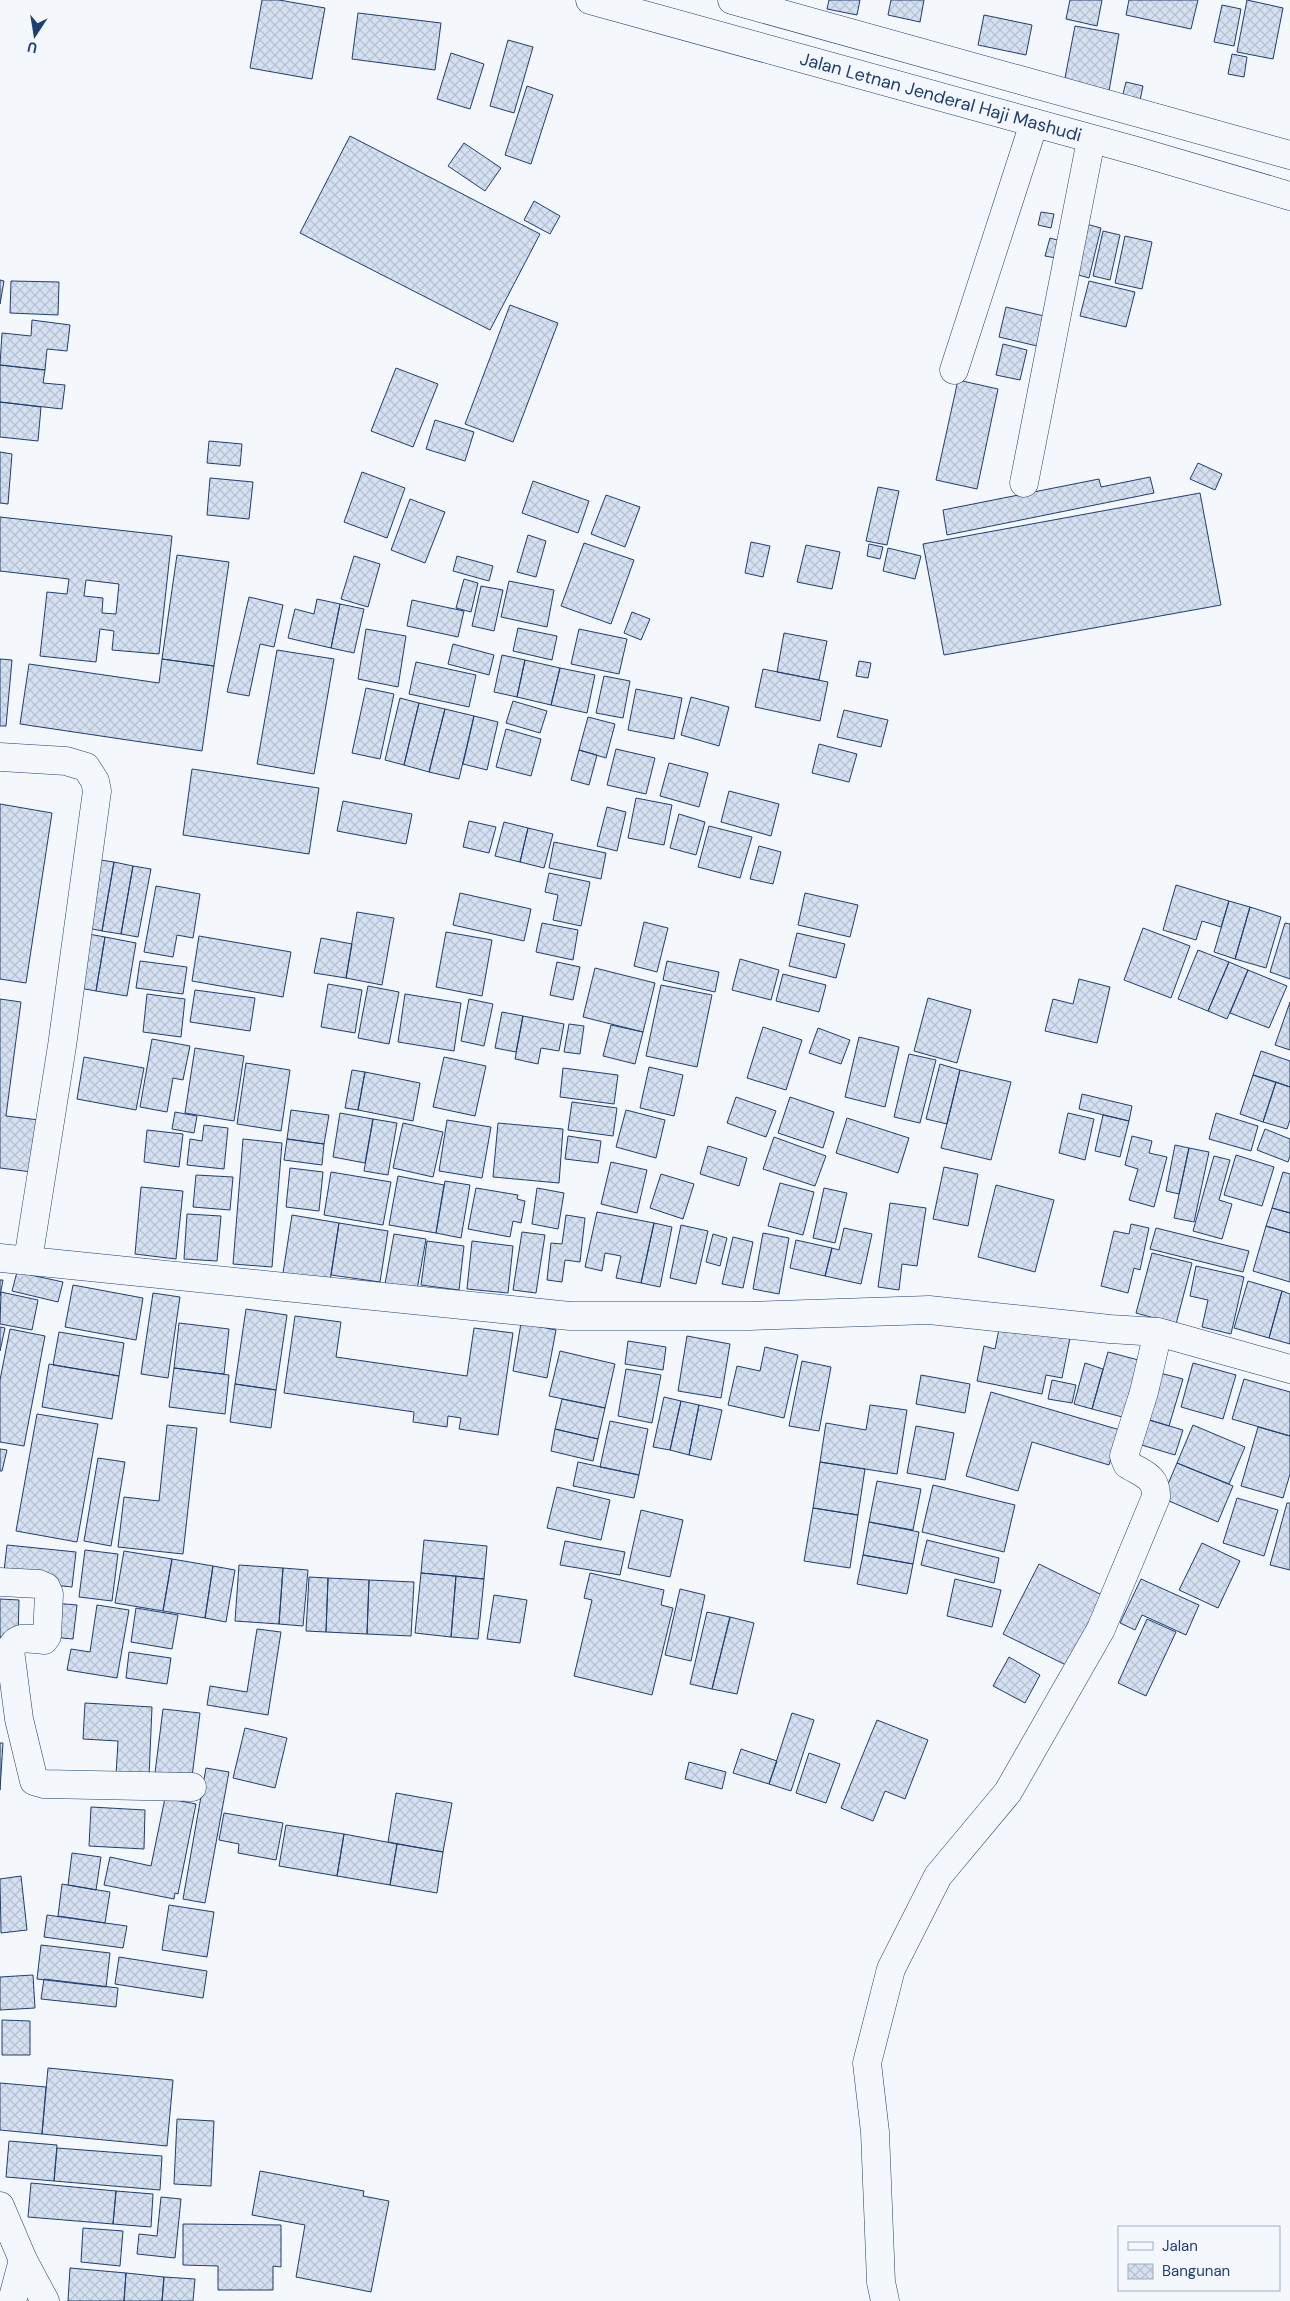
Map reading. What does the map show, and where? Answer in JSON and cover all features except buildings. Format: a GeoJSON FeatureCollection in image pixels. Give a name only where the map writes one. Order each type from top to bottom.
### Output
{"type":"FeatureCollection","features":[{"type":"Feature","properties":{"kind":"street","name":"Jalan Letnan Jenderal Haji Mashudi"},"geometry":{"type":"LineString","coordinates":[[590,0],[1034,122],[1290,196]]}},
{"type":"Feature","properties":{"kind":"street","name":"Jalan Letnan Jenderal Haji Mashudi"},"geometry":{"type":"LineString","coordinates":[[735,1],[1290,155]]}},
{"type":"Feature","properties":{"kind":"street"},"geometry":{"type":"LineString","coordinates":[[726,36],[735,1]]}},
{"type":"Feature","properties":{"kind":"street"},"geometry":{"type":"LineString","coordinates":[[1140,152],[1150,116]]}},
{"type":"Feature","properties":{"kind":"street"},"geometry":{"type":"LineString","coordinates":[[954,370],[1034,122]]}},
{"type":"Feature","properties":{"kind":"street"},"geometry":{"type":"LineString","coordinates":[[1024,483],[1091,140]]}},
{"type":"Feature","properties":{"kind":"street"},"geometry":{"type":"LineString","coordinates":[[0,757],[59,761],[86,767],[95,781],[97,791],[62,1046],[28,1260]]}},
{"type":"Feature","properties":{"kind":"street"},"geometry":{"type":"LineString","coordinates":[[0,1258],[570,1316],[749,1316],[929,1310],[1110,1329],[1158,1332],[1290,1369]]}},
{"type":"Feature","properties":{"kind":"street"},"geometry":{"type":"LineString","coordinates":[[885,2301],[880,2282],[874,2132],[867,2063],[892,1969],[938,1876],[1008,1792],[1101,1629],[1156,1497],[1155,1483],[1151,1478],[1127,1464],[1124,1456],[1144,1392],[1158,1332]]}},
{"type":"Feature","properties":{"kind":"street"},"geometry":{"type":"LineString","coordinates":[[0,1582],[40,1584],[46,1587],[49,1594],[48,1636],[44,1640],[19,1638],[14,1642],[10,1650],[19,1719],[34,1781],[44,1784],[192,1787]]}},
{"type":"Feature","properties":{"kind":"street"},"geometry":{"type":"LineString","coordinates":[[0,2206],[45,2301]]}},
{"type":"Feature","properties":{"kind":"street"},"geometry":{"type":"LineString","coordinates":[[12,2301],[24,2260]]}}]}
